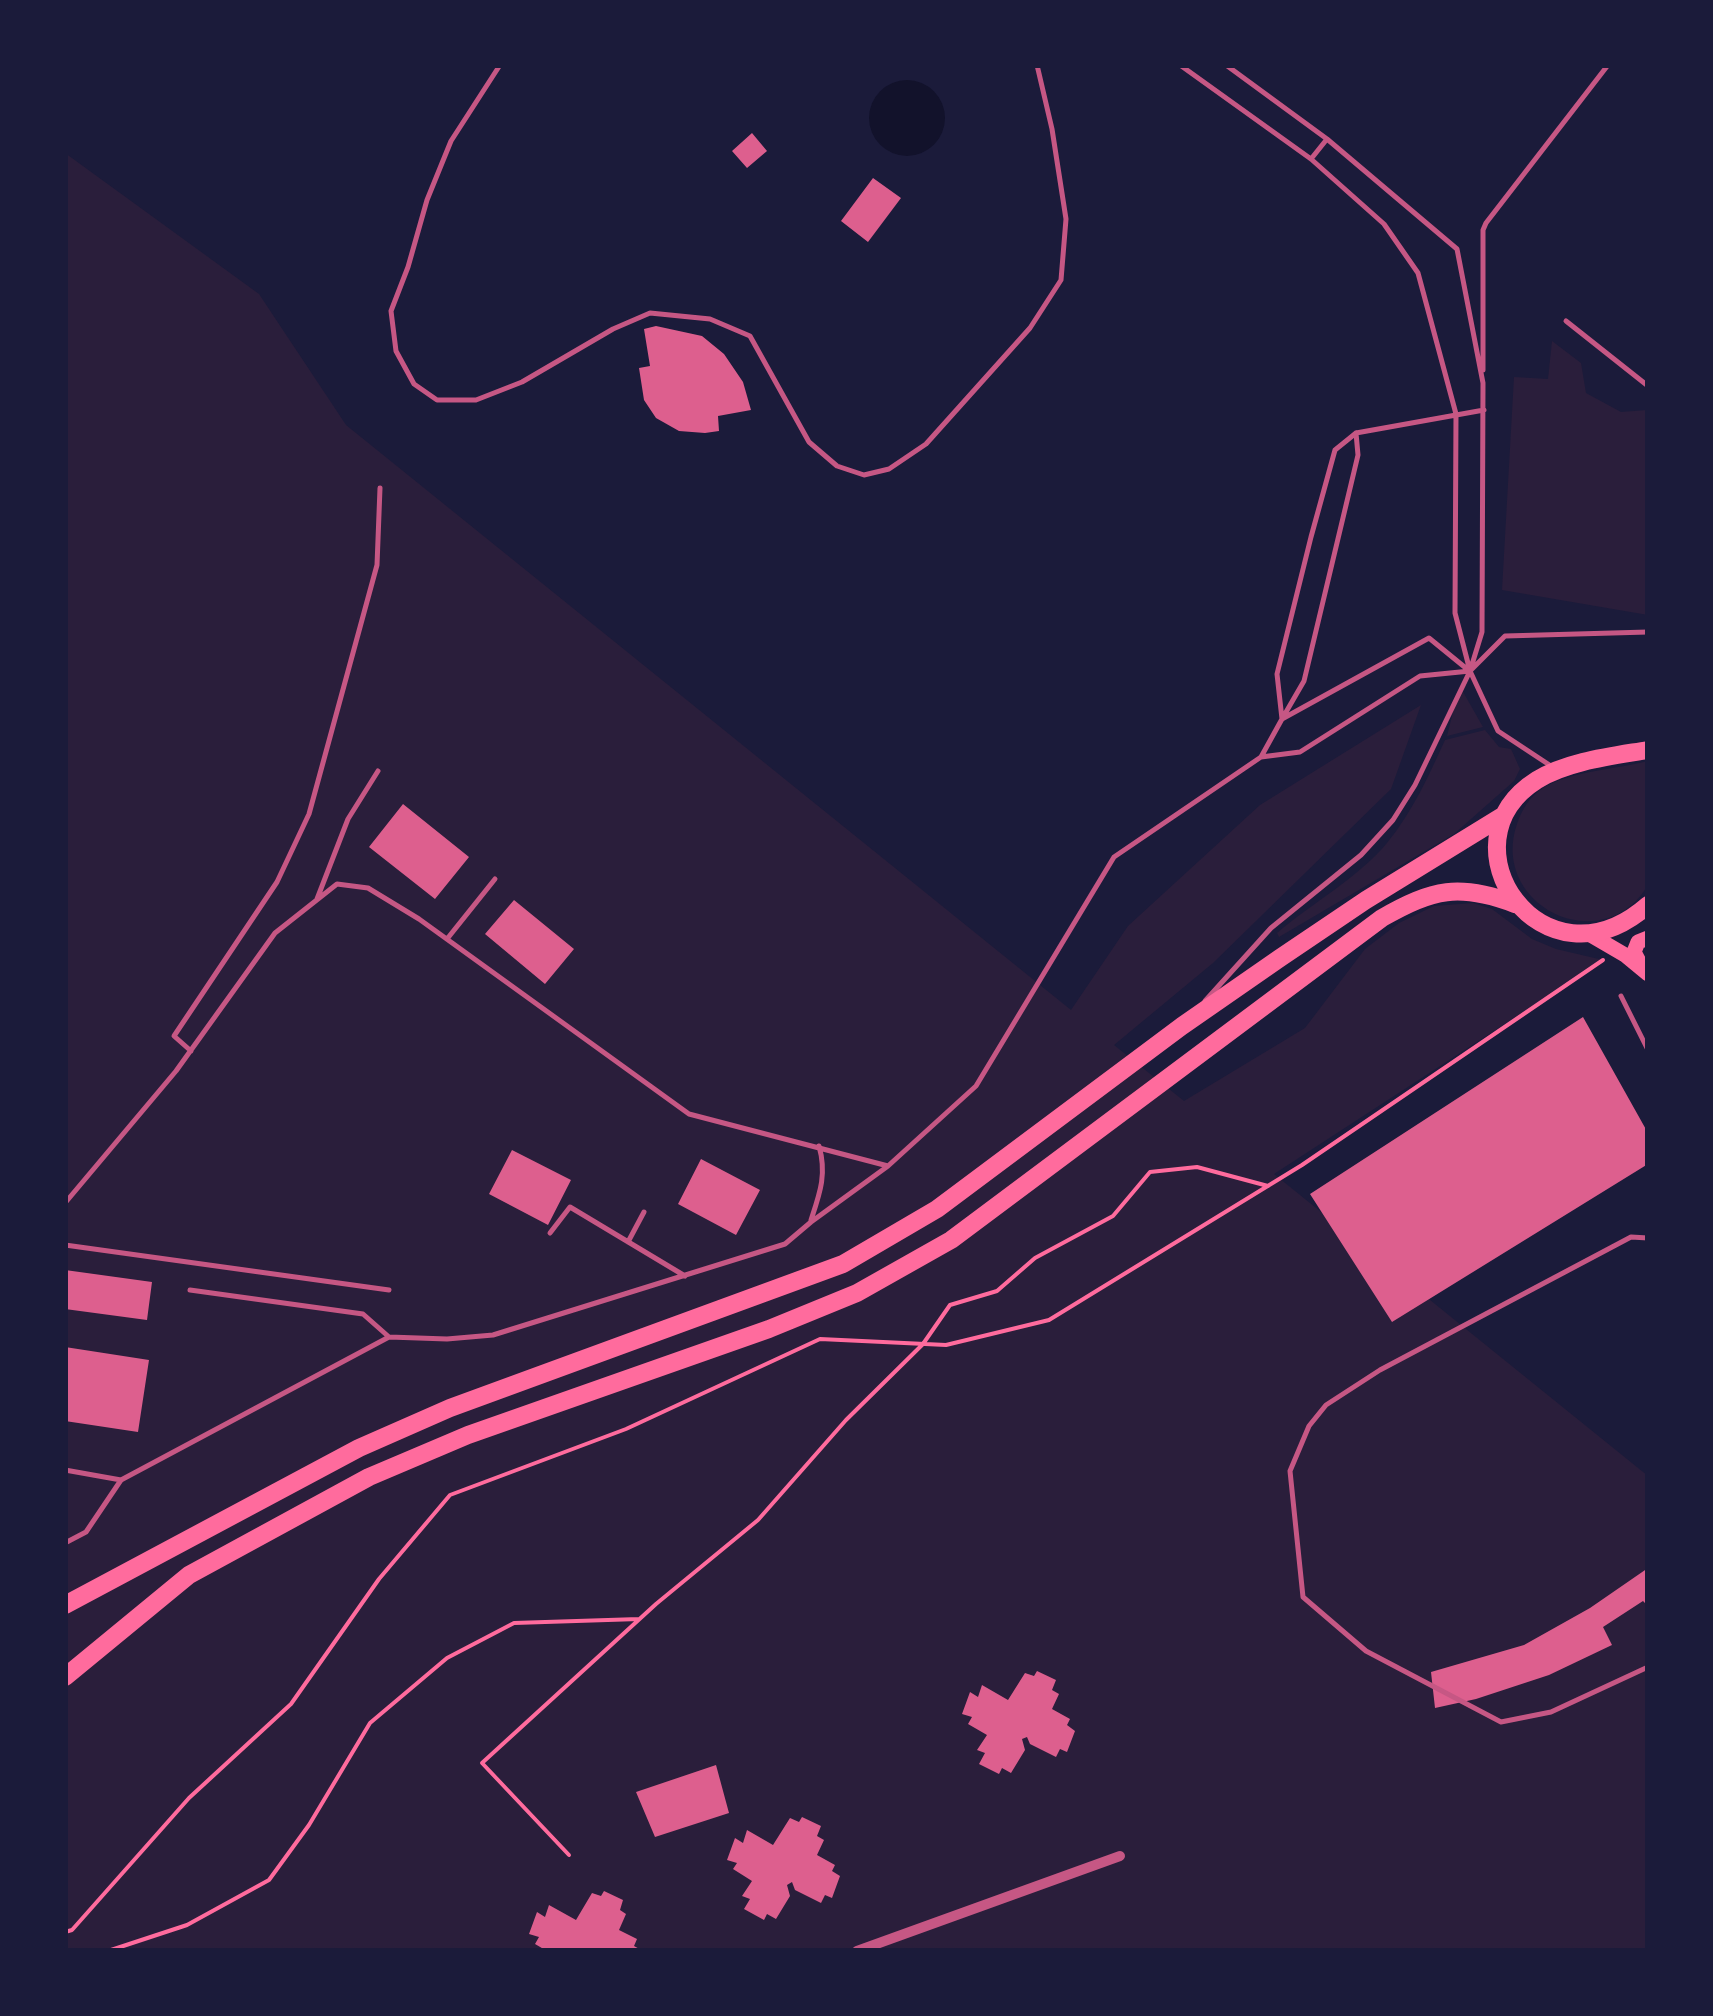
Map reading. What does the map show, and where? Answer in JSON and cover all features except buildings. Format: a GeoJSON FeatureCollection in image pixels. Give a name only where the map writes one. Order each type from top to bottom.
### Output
{"type":"FeatureCollection","features":[{"type":"Feature","properties":{"kind":"highway"},"geometry":{"type":"LineString","coordinates":[[65,1605],[359,1448],[450,1408],[843,1264],[937,1209],[1182,1026],[1366,900],[1501,817],[1528,786],[1557,770],[1648,750]]}},
{"type":"Feature","properties":{"kind":"highway"},"geometry":{"type":"LineString","coordinates":[[1501,817],[1498,853],[1502,875],[1515,904]]}},
{"type":"Feature","properties":{"kind":"highway"},"geometry":{"type":"LineString","coordinates":[[65,1677],[189,1575],[370,1478],[468,1435],[768,1329],[857,1293],[952,1240],[1382,918],[1414,900],[1460,889],[1477,892],[1515,904],[1544,925],[1589,934],[1611,930],[1648,905]]}},
{"type":"Feature","properties":{"kind":"main road"},"geometry":{"type":"LineString","coordinates":[[1589,934],[1648,974]]}},
{"type":"Feature","properties":{"kind":"main road"},"geometry":{"type":"LineString","coordinates":[[1648,938],[1638,942],[1634,952],[1648,974]]}},
{"type":"Feature","properties":{"kind":"street"},"geometry":{"type":"LineString","coordinates":[[857,1951],[1120,1856]]}},
{"type":"Feature","properties":{"kind":"lane"},"geometry":{"type":"LineString","coordinates":[[500,65],[451,140],[391,311],[396,351],[414,384],[437,400],[476,400],[522,382],[613,329],[650,313],[710,320],[750,336],[809,442],[837,466],[864,475],[889,469],[926,444],[1030,328],[1062,280],[1066,219],[1037,65]]}},
{"type":"Feature","properties":{"kind":"lane"},"geometry":{"type":"LineString","coordinates":[[1180,65],[1311,159],[1384,224],[1418,273],[1456,414],[1454,612],[1470,671],[1498,731],[1557,770]]}},
{"type":"Feature","properties":{"kind":"lane"},"geometry":{"type":"LineString","coordinates":[[1226,65],[1328,138],[1457,249],[1484,383]]}},
{"type":"Feature","properties":{"kind":"lane"},"geometry":{"type":"LineString","coordinates":[[1182,1026],[1271,928],[1342,871],[1387,828],[1415,786],[1470,671],[1482,632],[1483,230],[1490,214],[1608,65]]}},
{"type":"Feature","properties":{"kind":"lane"},"geometry":{"type":"LineString","coordinates":[[1311,159],[1328,138]]}},
{"type":"Feature","properties":{"kind":"lane"},"geometry":{"type":"LineString","coordinates":[[1566,321],[1648,386]]}},
{"type":"Feature","properties":{"kind":"lane"},"geometry":{"type":"LineString","coordinates":[[1282,718],[1277,674],[1335,450],[1356,433],[1484,410]]}},
{"type":"Feature","properties":{"kind":"lane"},"geometry":{"type":"LineString","coordinates":[[1261,757],[1304,681],[1358,455],[1356,433]]}},
{"type":"Feature","properties":{"kind":"lane"},"geometry":{"type":"LineString","coordinates":[[191,1051],[174,1036],[277,882],[310,814],[378,566],[380,488]]}},
{"type":"Feature","properties":{"kind":"lane"},"geometry":{"type":"LineString","coordinates":[[65,1544],[86,1532],[121,1480],[389,1337],[447,1339],[492,1335],[785,1244],[888,1166],[976,1086],[1114,857],[1261,757],[1300,752],[1420,676],[1470,671],[1505,636],[1648,632]]}},
{"type":"Feature","properties":{"kind":"lane"},"geometry":{"type":"LineString","coordinates":[[1282,718],[1428,638],[1470,671]]}},
{"type":"Feature","properties":{"kind":"lane"},"geometry":{"type":"LineString","coordinates":[[316,902],[348,818],[378,771]]}},
{"type":"Feature","properties":{"kind":"lane"},"geometry":{"type":"LineString","coordinates":[[448,939],[495,880]]}},
{"type":"Feature","properties":{"kind":"lane"},"geometry":{"type":"LineString","coordinates":[[65,1203],[191,1051],[276,933],[338,884],[368,888],[448,939],[689,1114],[888,1166]]}},
{"type":"Feature","properties":{"kind":"lane"},"geometry":{"type":"LineString","coordinates":[[1621,996],[1648,1050]]}},
{"type":"Feature","properties":{"kind":"lane"},"geometry":{"type":"LineString","coordinates":[[811,1222],[825,1168],[819,1146]]}},
{"type":"Feature","properties":{"kind":"lane"},"geometry":{"type":"LineString","coordinates":[[550,1233],[570,1208],[685,1276]]}},
{"type":"Feature","properties":{"kind":"lane"},"geometry":{"type":"LineString","coordinates":[[628,1242],[644,1212]]}},
{"type":"Feature","properties":{"kind":"lane"},"geometry":{"type":"LineString","coordinates":[[1648,1238],[1631,1237],[1528,1289],[1380,1370],[1326,1405],[1309,1426],[1290,1471],[1303,1597],[1366,1651],[1414,1679],[1501,1722],[1551,1712],[1648,1667]]}},
{"type":"Feature","properties":{"kind":"lane"},"geometry":{"type":"LineString","coordinates":[[65,1244],[389,1290]]}},
{"type":"Feature","properties":{"kind":"lane"},"geometry":{"type":"LineString","coordinates":[[190,1290],[363,1314],[389,1337]]}},
{"type":"Feature","properties":{"kind":"lane"},"geometry":{"type":"LineString","coordinates":[[65,1470],[121,1480]]}},
{"type":"Feature","properties":{"kind":"path"},"geometry":{"type":"LineString","coordinates":[[65,1932],[72,1930],[189,1798],[291,1704],[379,1579],[450,1494],[626,1430],[820,1339],[946,1345],[1049,1320],[1268,1186],[1604,960]]}},
{"type":"Feature","properties":{"kind":"path"},"geometry":{"type":"LineString","coordinates":[[568,1855],[482,1762],[639,1619],[758,1520],[846,1420],[923,1344],[950,1305],[997,1292],[1035,1258],[1113,1216],[1150,1172],[1197,1167],[1268,1186]]}},
{"type":"Feature","properties":{"kind":"path"},"geometry":{"type":"LineString","coordinates":[[108,1951],[186,1926],[269,1880],[308,1825],[370,1723],[447,1658],[514,1623],[639,1619]]}},
{"type":"Feature","properties":{"kind":"shaded area"},"geometry":{"type":"Polygon","coordinates":[[[907,80],[934,91],[945,118],[934,145],[907,156],[880,145],[869,118],[880,91],[907,80]]]}},
{"type":"Feature","properties":{"kind":"shaded area"},"geometry":{"type":"Polygon","coordinates":[[[65,153],[259,294],[346,425],[1071,1010],[1128,926],[1260,805],[1421,705],[1391,789],[1213,963],[1114,1045],[1184,1101],[1305,1028],[1365,949],[1399,923],[1434,906],[1473,903],[1492,909],[1532,939],[1603,960],[1274,1174],[1648,1476],[1648,1951],[65,1951],[65,153]]]}},
{"type":"Feature","properties":{"kind":"shaded area"},"geometry":{"type":"Polygon","coordinates":[[[1552,341],[1581,363],[1586,393],[1621,412],[1648,410],[1648,615],[1502,590],[1514,377],[1548,379],[1552,341]]]}},
{"type":"Feature","properties":{"kind":"shaded area"},"geometry":{"type":"Polygon","coordinates":[[[1462,690],[1483,727],[1447,736],[1458,692],[1462,690]]]}},
{"type":"Feature","properties":{"kind":"shaded area"},"geometry":{"type":"Polygon","coordinates":[[[1485,730],[1499,747],[1511,749],[1520,769],[1514,781],[1454,834],[1279,937],[1277,933],[1349,879],[1387,843],[1412,806],[1445,740],[1485,730]]]}},
{"type":"Feature","properties":{"kind":"shaded area"},"geometry":{"type":"Polygon","coordinates":[[[1648,761],[1648,885],[1628,908],[1605,919],[1579,921],[1555,914],[1534,899],[1519,879],[1513,853],[1517,824],[1524,808],[1543,788],[1568,777],[1648,761]]]}}]}
